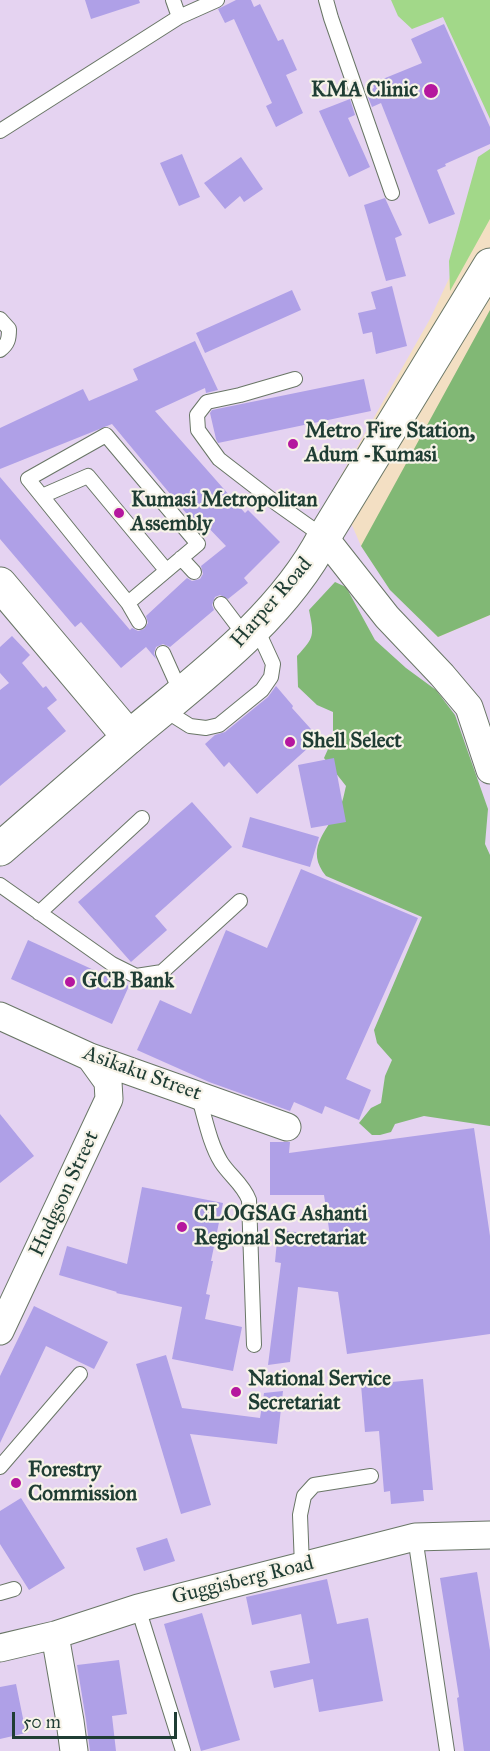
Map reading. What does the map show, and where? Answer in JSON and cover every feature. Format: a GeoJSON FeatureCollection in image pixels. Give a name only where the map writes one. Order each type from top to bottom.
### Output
{"type":"FeatureCollection","features":[{"type":"Feature","properties":{"kind":"main road","name":"Harper Road"},"geometry":{"type":"LineString","coordinates":[[0,849],[251,632],[283,596],[313,558],[490,265]]}},
{"type":"Feature","properties":{"kind":"main road"},"geometry":{"type":"LineString","coordinates":[[0,584],[129,737]]}},
{"type":"Feature","properties":{"kind":"street"},"geometry":{"type":"LineString","coordinates":[[324,537],[387,617],[469,707],[490,770]]}},
{"type":"Feature","properties":{"kind":"street","name":"Asikaku Street"},"geometry":{"type":"LineString","coordinates":[[0,1016],[90,1057],[287,1126]]}},
{"type":"Feature","properties":{"kind":"street","name":"Hudgson Street"},"geometry":{"type":"LineString","coordinates":[[0,1331],[109,1099],[108,1082],[90,1057]]}},
{"type":"Feature","properties":{"kind":"street","name":"Guggisberg Road"},"geometry":{"type":"LineString","coordinates":[[0,1648],[55,1635],[138,1608],[415,1537],[490,1535]]}},
{"type":"Feature","properties":{"kind":"street"},"geometry":{"type":"LineString","coordinates":[[55,1635],[74,1751]]}},
{"type":"Feature","properties":{"kind":"lane"},"geometry":{"type":"LineString","coordinates":[[173,0],[179,17]]}},
{"type":"Feature","properties":{"kind":"lane"},"geometry":{"type":"LineString","coordinates":[[0,131],[179,17],[217,0]]}},
{"type":"Feature","properties":{"kind":"lane"},"geometry":{"type":"LineString","coordinates":[[326,0],[392,193]]}},
{"type":"Feature","properties":{"kind":"lane"},"geometry":{"type":"LineString","coordinates":[[0,319],[9,329],[6,346],[0,350]]}},
{"type":"Feature","properties":{"kind":"lane"},"geometry":{"type":"LineString","coordinates":[[295,379],[207,402],[197,415],[198,430],[219,459],[324,537]]}},
{"type":"Feature","properties":{"kind":"lane"},"geometry":{"type":"LineString","coordinates":[[128,603],[198,544],[106,435],[28,479],[128,603],[139,622]]}},
{"type":"Feature","properties":{"kind":"lane"},"geometry":{"type":"LineString","coordinates":[[42,496],[88,476],[166,570]]}},
{"type":"Feature","properties":{"kind":"lane"},"geometry":{"type":"LineString","coordinates":[[182,558],[194,572]]}},
{"type":"Feature","properties":{"kind":"lane"},"geometry":{"type":"LineString","coordinates":[[163,653],[172,701],[190,726],[206,728],[219,725],[262,690],[271,677],[273,664],[251,632],[221,604]]}},
{"type":"Feature","properties":{"kind":"lane"},"geometry":{"type":"LineString","coordinates":[[39,913],[142,818]]}},
{"type":"Feature","properties":{"kind":"lane"},"geometry":{"type":"LineString","coordinates":[[0,885],[112,964],[136,976],[162,972],[240,901]]}},
{"type":"Feature","properties":{"kind":"lane"},"geometry":{"type":"LineString","coordinates":[[198,1095],[212,1142],[222,1163],[245,1189],[249,1200],[254,1345]]}},
{"type":"Feature","properties":{"kind":"lane"},"geometry":{"type":"LineString","coordinates":[[0,1467],[80,1374]]}},
{"type":"Feature","properties":{"kind":"lane"},"geometry":{"type":"LineString","coordinates":[[302,1566],[300,1515],[304,1496],[314,1485],[371,1476]]}},
{"type":"Feature","properties":{"kind":"lane"},"geometry":{"type":"LineString","coordinates":[[415,1537],[447,1751]]}},
{"type":"Feature","properties":{"kind":"lane"},"geometry":{"type":"LineString","coordinates":[[0,1593],[14,1589]]}},
{"type":"Feature","properties":{"kind":"lane"},"geometry":{"type":"LineString","coordinates":[[138,1608],[183,1751]]}},
{"type":"Feature","properties":{"kind":"shaded area"},"geometry":{"type":"Polygon","coordinates":[[[0,0],[490,0],[490,191],[430,319],[335,486],[361,546],[438,637],[490,615],[490,1751],[0,1751],[0,0]]]}},
{"type":"Feature","properties":{"kind":"green space"},"geometry":{"type":"Polygon","coordinates":[[[391,0],[490,0],[490,119],[443,17],[412,29],[398,16],[391,0]]]}},
{"type":"Feature","properties":{"kind":"green space"},"geometry":{"type":"Polygon","coordinates":[[[490,149],[490,219],[450,291],[449,261],[478,157],[490,149]]]}},
{"type":"Feature","properties":{"kind":"green space"},"geometry":{"type":"Polygon","coordinates":[[[490,310],[490,615],[438,637],[390,590],[361,546],[490,310]]]}},
{"type":"Feature","properties":{"kind":"green space"},"geometry":{"type":"Polygon","coordinates":[[[335,582],[346,587],[375,640],[406,668],[436,690],[455,715],[488,809],[485,844],[490,855],[490,1126],[424,1116],[395,1124],[391,1132],[372,1135],[359,1123],[371,1108],[381,1103],[385,1076],[392,1060],[377,1043],[374,1030],[422,917],[326,876],[317,858],[319,841],[340,806],[346,786],[324,758],[333,738],[333,712],[317,705],[298,687],[297,656],[312,635],[309,610],[335,582]]]}},
{"type":"Feature","properties":{"kind":"building"},"geometry":{"type":"Polygon","coordinates":[[[85,0],[139,0],[140,3],[91,19],[85,0]]]}},
{"type":"Feature","properties":{"kind":"building"},"geometry":{"type":"Polygon","coordinates":[[[236,0],[251,0],[254,7],[260,4],[278,41],[283,39],[297,70],[286,75],[303,113],[276,127],[266,106],[272,103],[234,19],[225,23],[218,9],[236,0]]]}},
{"type":"Feature","properties":{"kind":"building"},"geometry":{"type":"Polygon","coordinates":[[[444,24],[490,127],[490,144],[445,164],[446,166],[437,170],[455,214],[429,224],[381,103],[372,107],[366,92],[374,88],[373,83],[422,63],[411,39],[444,24]]]}},
{"type":"Feature","properties":{"kind":"building"},"geometry":{"type":"Polygon","coordinates":[[[350,99],[355,115],[348,118],[370,167],[349,177],[319,111],[350,99]]]}},
{"type":"Feature","properties":{"kind":"building"},"geometry":{"type":"Polygon","coordinates":[[[182,154],[200,197],[179,206],[160,163],[182,154]]]}},
{"type":"Feature","properties":{"kind":"building"},"geometry":{"type":"Polygon","coordinates":[[[241,157],[263,189],[244,202],[240,196],[225,209],[204,183],[241,157]]]}},
{"type":"Feature","properties":{"kind":"building"},"geometry":{"type":"Polygon","coordinates":[[[385,198],[402,235],[395,238],[406,276],[386,281],[364,205],[385,198]]]}},
{"type":"Feature","properties":{"kind":"building"},"geometry":{"type":"Polygon","coordinates":[[[392,286],[407,346],[376,354],[372,332],[363,334],[358,313],[376,309],[371,292],[392,286]]]}},
{"type":"Feature","properties":{"kind":"building"},"geometry":{"type":"Polygon","coordinates":[[[292,290],[301,310],[205,353],[196,333],[292,290]]]}},
{"type":"Feature","properties":{"kind":"building"},"geometry":{"type":"Polygon","coordinates":[[[195,341],[218,390],[206,393],[205,388],[155,411],[245,513],[248,510],[280,542],[244,578],[248,583],[228,599],[220,595],[215,597],[212,605],[214,610],[170,647],[163,644],[156,647],[154,653],[156,659],[146,647],[121,668],[81,622],[75,627],[0,539],[0,477],[130,630],[132,628],[138,631],[144,629],[148,623],[146,616],[187,578],[192,581],[200,579],[203,574],[201,566],[226,546],[202,521],[196,525],[112,424],[0,469],[0,428],[83,389],[89,401],[138,380],[133,369],[195,341]]]}},
{"type":"Feature","properties":{"kind":"building"},"geometry":{"type":"Polygon","coordinates":[[[364,379],[371,411],[218,443],[216,439],[210,413],[212,410],[364,379]]]}},
{"type":"Feature","properties":{"kind":"building"},"geometry":{"type":"Polygon","coordinates":[[[12,636],[30,655],[22,663],[43,688],[46,686],[57,700],[47,708],[66,731],[0,786],[0,690],[9,683],[0,673],[0,647],[12,636]]]}},
{"type":"Feature","properties":{"kind":"building"},"geometry":{"type":"Polygon","coordinates":[[[276,686],[319,738],[257,794],[229,762],[224,767],[205,744],[215,735],[225,732],[268,697],[276,686]]]}},
{"type":"Feature","properties":{"kind":"building"},"geometry":{"type":"Polygon","coordinates":[[[334,758],[346,822],[311,828],[298,765],[334,758]]]}},
{"type":"Feature","properties":{"kind":"building"},"geometry":{"type":"Polygon","coordinates":[[[192,802],[232,847],[155,916],[167,930],[131,962],[78,902],[192,802]]]}},
{"type":"Feature","properties":{"kind":"building"},"geometry":{"type":"Polygon","coordinates":[[[250,817],[319,837],[310,867],[242,847],[250,817]]]}},
{"type":"Feature","properties":{"kind":"building"},"geometry":{"type":"Polygon","coordinates":[[[301,869],[418,918],[346,1079],[371,1090],[359,1120],[325,1106],[322,1114],[294,1102],[290,1111],[209,1082],[137,1050],[160,1000],[191,1014],[226,930],[267,948],[301,869]]]}},
{"type":"Feature","properties":{"kind":"building","name":"GCB Bank"},"geometry":{"type":"Polygon","coordinates":[[[28,940],[129,986],[112,1024],[11,979],[28,940]]]}},
{"type":"Feature","properties":{"kind":"building"},"geometry":{"type":"Polygon","coordinates":[[[0,1114],[34,1156],[0,1183],[0,1114]]]}},
{"type":"Feature","properties":{"kind":"building"},"geometry":{"type":"Polygon","coordinates":[[[474,1128],[490,1236],[490,1334],[347,1354],[338,1292],[298,1287],[290,1362],[268,1365],[281,1263],[275,1262],[278,1230],[330,1236],[324,1195],[270,1195],[270,1142],[290,1142],[289,1153],[474,1128]]]}},
{"type":"Feature","properties":{"kind":"building"},"geometry":{"type":"Polygon","coordinates":[[[142,1187],[223,1203],[211,1261],[213,1261],[206,1294],[210,1295],[205,1319],[242,1327],[233,1371],[172,1359],[182,1307],[116,1293],[59,1275],[67,1246],[127,1264],[142,1187]]]}},
{"type":"Feature","properties":{"kind":"building"},"geometry":{"type":"Polygon","coordinates":[[[34,1306],[108,1342],[94,1369],[46,1346],[0,1443],[0,1376],[34,1306]]]}},
{"type":"Feature","properties":{"kind":"building"},"geometry":{"type":"Polygon","coordinates":[[[166,1355],[182,1408],[260,1418],[264,1393],[283,1391],[277,1444],[190,1434],[211,1505],[181,1514],[136,1364],[166,1355]]]}},
{"type":"Feature","properties":{"kind":"building"},"geometry":{"type":"Polygon","coordinates":[[[423,1379],[433,1490],[423,1490],[424,1501],[391,1504],[390,1491],[384,1492],[379,1431],[365,1432],[361,1385],[423,1379]]]}},
{"type":"Feature","properties":{"kind":"building"},"geometry":{"type":"Polygon","coordinates":[[[21,1498],[65,1568],[29,1590],[0,1544],[0,1511],[21,1498]]]}},
{"type":"Feature","properties":{"kind":"building"},"geometry":{"type":"Polygon","coordinates":[[[167,1538],[175,1561],[144,1571],[136,1548],[167,1538]]]}},
{"type":"Feature","properties":{"kind":"building"},"geometry":{"type":"Polygon","coordinates":[[[477,1572],[490,1650],[490,1751],[464,1751],[457,1698],[459,1697],[440,1578],[477,1572]]]}},
{"type":"Feature","properties":{"kind":"building"},"geometry":{"type":"Polygon","coordinates":[[[327,1579],[337,1624],[368,1618],[383,1701],[319,1712],[313,1679],[274,1688],[270,1671],[310,1663],[301,1614],[252,1625],[246,1597],[327,1579]]]}},
{"type":"Feature","properties":{"kind":"building"},"geometry":{"type":"Polygon","coordinates":[[[202,1613],[240,1740],[201,1751],[164,1624],[202,1613]]]}},
{"type":"Feature","properties":{"kind":"building"},"geometry":{"type":"Polygon","coordinates":[[[119,1660],[127,1714],[112,1716],[116,1751],[90,1751],[77,1665],[119,1660]]]}},
{"type":"Feature","properties":{"kind":"building"},"geometry":{"type":"Polygon","coordinates":[[[16,1684],[26,1733],[0,1739],[0,1687],[16,1684]]]}},
{"type":"Feature","properties":{"kind":"place","name":"KMA Clinic"},"geometry":{"type":"Point","coordinates":[431,91]}},
{"type":"Feature","properties":{"kind":"place","name":"Metro Fire Station, Adum -Kumasi"},"geometry":{"type":"Point","coordinates":[293,444]}},
{"type":"Feature","properties":{"kind":"place","name":"Kumasi Metropolitan Assembly"},"geometry":{"type":"Point","coordinates":[119,513]}},
{"type":"Feature","properties":{"kind":"place","name":"Shell Select"},"geometry":{"type":"Point","coordinates":[290,742]}},
{"type":"Feature","properties":{"kind":"place","name":"GCB Bank"},"geometry":{"type":"Point","coordinates":[70,982]}},
{"type":"Feature","properties":{"kind":"place","name":"CLOGSAG Ashanti Regional Secretariat"},"geometry":{"type":"Point","coordinates":[182,1227]}},
{"type":"Feature","properties":{"kind":"place","name":"National Service Secretariat"},"geometry":{"type":"Point","coordinates":[236,1392]}},
{"type":"Feature","properties":{"kind":"place","name":"Forestry Commission"},"geometry":{"type":"Point","coordinates":[16,1483]}}]}
